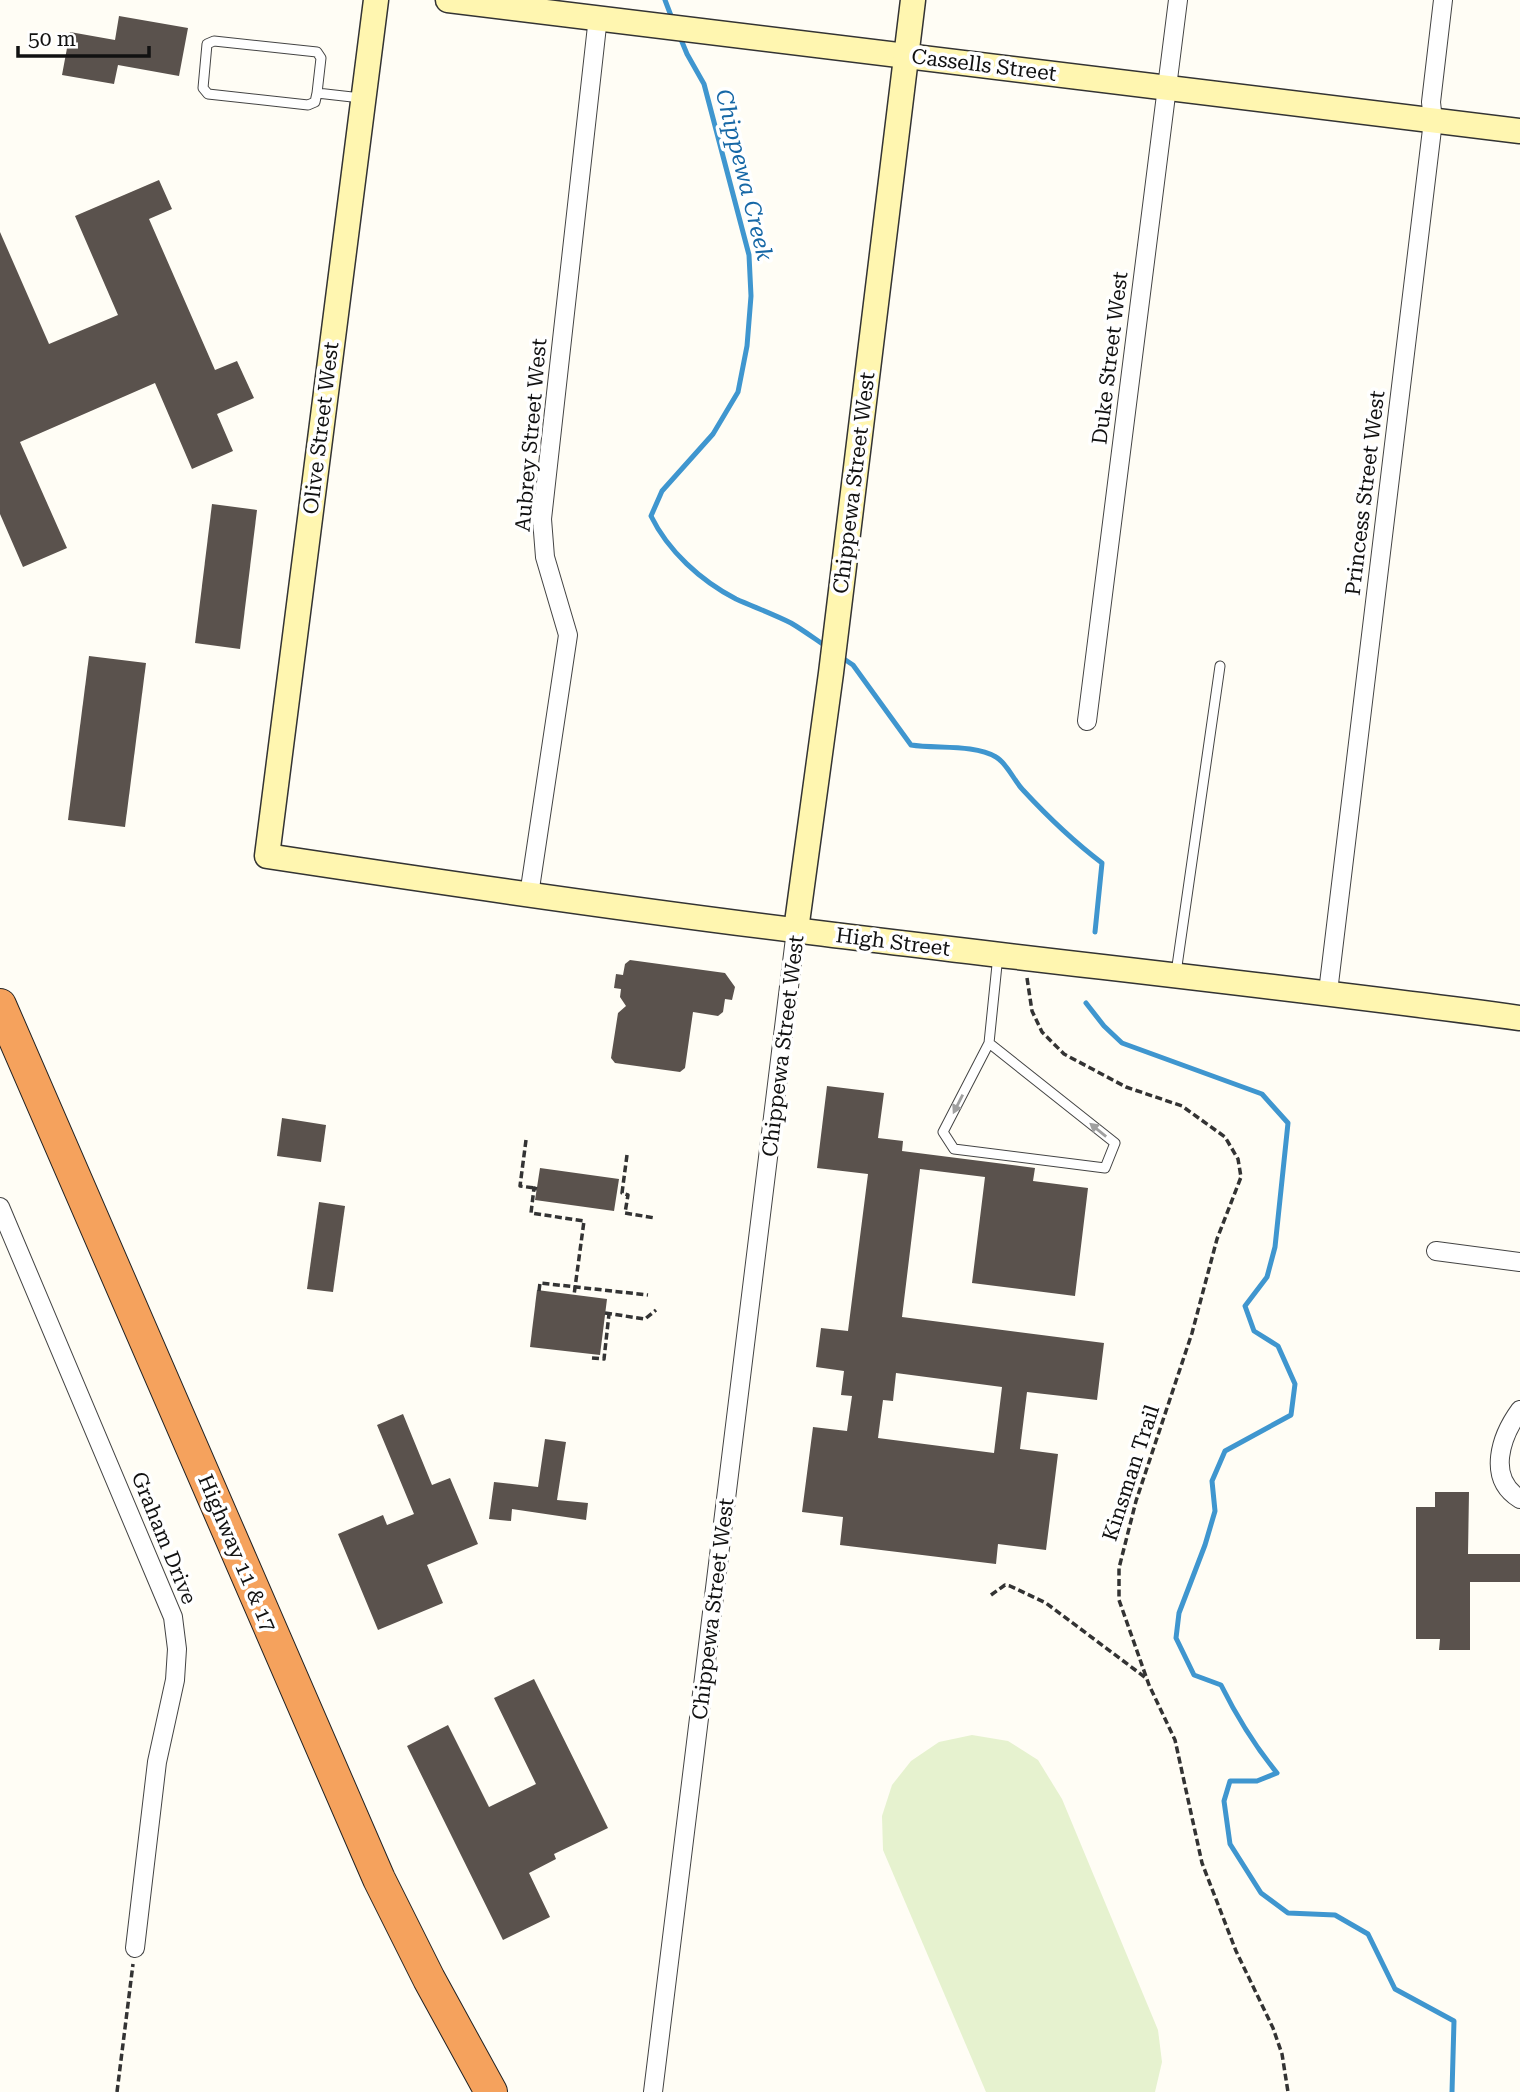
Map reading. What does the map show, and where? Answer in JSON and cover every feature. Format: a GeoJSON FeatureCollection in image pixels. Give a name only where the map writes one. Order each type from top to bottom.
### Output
{"type":"FeatureCollection","features":[{"type":"Feature","properties":{"kind":"highway","name":"Highway 11 & 17"},"geometry":{"type":"LineString","coordinates":[[0,1005],[379,1879],[447,2014],[491,2092]]}},
{"type":"Feature","properties":{"kind":"street","name":"Olive Street West"},"geometry":{"type":"LineString","coordinates":[[267,856],[376,0]]}},
{"type":"Feature","properties":{"kind":"street","name":"Cassells Street"},"geometry":{"type":"LineString","coordinates":[[448,0],[1520,131]]}},
{"type":"Feature","properties":{"kind":"street","name":"Chippewa Street West"},"geometry":{"type":"LineString","coordinates":[[653,2092],[913,0]]}},
{"type":"Feature","properties":{"kind":"street","name":"Duke Street West"},"geometry":{"type":"LineString","coordinates":[[1087,721],[1178,0]]}},
{"type":"Feature","properties":{"kind":"street","name":"Princess Street West"},"geometry":{"type":"LineString","coordinates":[[1328,992],[1433,121],[1432,84],[1443,0]]}},
{"type":"Feature","properties":{"kind":"street","name":"Aubrey Street West"},"geometry":{"type":"LineString","coordinates":[[529,895],[568,635],[545,556],[542,519],[598,17]]}},
{"type":"Feature","properties":{"kind":"street","name":"High Street"},"geometry":{"type":"LineString","coordinates":[[267,856],[529,895],[796,930],[1328,992],[1520,1018]]}},
{"type":"Feature","properties":{"kind":"street","name":"Graham Drive"},"geometry":{"type":"LineString","coordinates":[[0,1207],[173,1617],[177,1650],[175,1680],[157,1762],[135,1948]]}},
{"type":"Feature","properties":{"kind":"street"},"geometry":{"type":"LineString","coordinates":[[1436,1251],[1520,1262]]}},
{"type":"Feature","properties":{"kind":"street"},"geometry":{"type":"LineString","coordinates":[[1520,1410],[1501,1444],[1500,1461],[1503,1483],[1520,1499]]}},
{"type":"Feature","properties":{"kind":"lane"},"geometry":{"type":"LineString","coordinates":[[214,41],[317,52],[321,58],[317,93],[315,102],[308,106],[208,94],[203,88],[207,44],[214,41]]}},
{"type":"Feature","properties":{"kind":"lane"},"geometry":{"type":"LineString","coordinates":[[317,93],[363,99]]}},
{"type":"Feature","properties":{"kind":"lane"},"geometry":{"type":"LineString","coordinates":[[1175,975],[1220,666]]}},
{"type":"Feature","properties":{"kind":"lane"},"geometry":{"type":"LineString","coordinates":[[989,1044],[1115,1143],[1105,1168],[954,1149],[943,1132],[989,1044],[998,954]]}},
{"type":"Feature","properties":{"kind":"path","name":"Kinsman Trail"},"geometry":{"type":"LineString","coordinates":[[1027,958],[1026,980],[1032,1011],[1042,1032],[1064,1054],[1126,1087],[1182,1105],[1225,1137],[1238,1159],[1241,1177],[1217,1239],[1192,1333],[1136,1501],[1118,1568],[1119,1600],[1147,1679],[1175,1740],[1202,1863],[1236,1951],[1273,2028],[1282,2054],[1288,2092]]}},
{"type":"Feature","properties":{"kind":"path"},"geometry":{"type":"LineString","coordinates":[[526,1140],[520,1186],[536,1189],[531,1213],[584,1221],[574,1295]]}},
{"type":"Feature","properties":{"kind":"path"},"geometry":{"type":"LineString","coordinates":[[627,1155],[622,1194],[628,1195],[624,1202],[625,1213],[655,1218]]}},
{"type":"Feature","properties":{"kind":"path"},"geometry":{"type":"LineString","coordinates":[[539,1290],[540,1283],[648,1295]]}},
{"type":"Feature","properties":{"kind":"path"},"geometry":{"type":"LineString","coordinates":[[592,1358],[604,1359],[607,1314],[645,1319],[656,1310]]}},
{"type":"Feature","properties":{"kind":"path"},"geometry":{"type":"LineString","coordinates":[[991,1595],[1004,1585],[1046,1603],[1147,1679]]}},
{"type":"Feature","properties":{"kind":"path"},"geometry":{"type":"LineString","coordinates":[[117,2092],[135,1948]]}},
{"type":"Feature","properties":{"kind":"green space"},"geometry":{"type":"Polygon","coordinates":[[[972,1735],[1008,1741],[1038,1760],[1062,1799],[1158,2030],[1162,2062],[1155,2092],[986,2092],[883,1850],[882,1816],[892,1785],[911,1761],[939,1742],[972,1735]]]}},
{"type":"Feature","properties":{"kind":"building"},"geometry":{"type":"Polygon","coordinates":[[[119,16],[188,28],[179,76],[118,65],[114,84],[62,75],[70,32],[115,40],[119,16]]]}},
{"type":"Feature","properties":{"kind":"building"},"geometry":{"type":"Polygon","coordinates":[[[159,180],[172,209],[149,219],[215,370],[237,361],[254,398],[217,414],[233,451],[192,469],[155,383],[20,442],[67,548],[23,567],[0,514],[0,232],[49,344],[118,315],[75,216],[159,180]]]}},
{"type":"Feature","properties":{"kind":"building"},"geometry":{"type":"Polygon","coordinates":[[[212,504],[257,510],[240,649],[195,643],[212,504]]]}},
{"type":"Feature","properties":{"kind":"building"},"geometry":{"type":"Polygon","coordinates":[[[89,656],[146,663],[125,827],[68,820],[89,656]]]}},
{"type":"Feature","properties":{"kind":"building"},"geometry":{"type":"Polygon","coordinates":[[[630,960],[725,973],[735,987],[732,1000],[725,999],[723,1012],[718,1016],[693,1012],[685,1068],[680,1072],[615,1063],[611,1058],[618,1013],[626,1006],[620,997],[621,989],[614,988],[616,974],[623,975],[625,964],[630,960]]]}},
{"type":"Feature","properties":{"kind":"building"},"geometry":{"type":"Polygon","coordinates":[[[827,1086],[884,1093],[878,1138],[903,1141],[902,1151],[1035,1168],[1033,1181],[1088,1188],[1075,1296],[972,1283],[985,1177],[920,1169],[902,1317],[1104,1343],[1097,1400],[1027,1392],[1020,1449],[1058,1454],[1046,1550],[998,1544],[996,1564],[840,1545],[843,1517],[802,1512],[813,1427],[847,1431],[852,1396],[841,1395],[844,1371],[816,1367],[821,1328],[848,1331],[868,1174],[817,1168],[827,1086]],[[896,1373],[893,1401],[883,1400],[878,1438],[994,1453],[1002,1387],[896,1373]]]}},
{"type":"Feature","properties":{"kind":"building"},"geometry":{"type":"Polygon","coordinates":[[[282,1118],[326,1125],[321,1162],[277,1156],[282,1118]]]}},
{"type":"Feature","properties":{"kind":"building"},"geometry":{"type":"Polygon","coordinates":[[[540,1168],[619,1179],[614,1211],[535,1200],[540,1168]]]}},
{"type":"Feature","properties":{"kind":"building"},"geometry":{"type":"Polygon","coordinates":[[[319,1202],[345,1206],[333,1292],[307,1289],[319,1202]]]}},
{"type":"Feature","properties":{"kind":"building"},"geometry":{"type":"Polygon","coordinates":[[[537,1290],[607,1299],[600,1355],[530,1347],[537,1290]]]}},
{"type":"Feature","properties":{"kind":"building"},"geometry":{"type":"Polygon","coordinates":[[[403,1414],[432,1485],[450,1478],[478,1544],[427,1565],[443,1603],[378,1630],[338,1534],[383,1515],[387,1525],[414,1514],[377,1425],[403,1414]]]}},
{"type":"Feature","properties":{"kind":"building"},"geometry":{"type":"Polygon","coordinates":[[[545,1439],[566,1442],[557,1500],[588,1503],[586,1520],[512,1509],[511,1521],[489,1519],[494,1482],[538,1487],[545,1439]]]}},
{"type":"Feature","properties":{"kind":"building"},"geometry":{"type":"Polygon","coordinates":[[[1435,1492],[1469,1492],[1468,1554],[1520,1554],[1520,1582],[1470,1582],[1470,1650],[1439,1650],[1440,1639],[1416,1639],[1416,1507],[1435,1507],[1435,1492]]]}},
{"type":"Feature","properties":{"kind":"building"},"geometry":{"type":"Polygon","coordinates":[[[534,1679],[608,1828],[554,1854],[556,1859],[529,1873],[550,1917],[503,1940],[407,1746],[448,1725],[489,1807],[536,1784],[494,1698],[534,1679]]]}},
{"type":"Feature","properties":{"kind":"waterway","name":"Chippewa Creek"},"geometry":{"type":"LineString","coordinates":[[665,0],[673,21]]}},
{"type":"Feature","properties":{"kind":"waterway","name":"Chippewa Creek"},"geometry":{"type":"LineString","coordinates":[[680,37],[704,84],[749,255],[751,296],[747,346],[738,392],[713,434],[662,491],[651,516],[676,553],[710,583],[736,599],[791,623],[827,647]]}},
{"type":"Feature","properties":{"kind":"waterway","name":"Chippewa Creek"},"geometry":{"type":"LineString","coordinates":[[841,657],[853,665],[911,745],[977,750],[996,757],[1004,763],[1042,810],[1102,863],[1095,932]]}},
{"type":"Feature","properties":{"kind":"waterway","name":"Chippewa Creek"},"geometry":{"type":"LineString","coordinates":[[1086,1003],[1122,1043],[1262,1094],[1288,1123],[1275,1247],[1267,1277],[1245,1306],[1254,1331],[1278,1346],[1295,1384],[1291,1415],[1225,1451],[1212,1481],[1215,1511],[1179,1613],[1176,1638],[1194,1675],[1221,1685],[1246,1730],[1277,1773],[1257,1781],[1230,1781],[1224,1801],[1230,1844],[1261,1893],[1288,1913],[1335,1915],[1368,1934],[1395,1989],[1454,2021],[1452,2092]]}}]}
